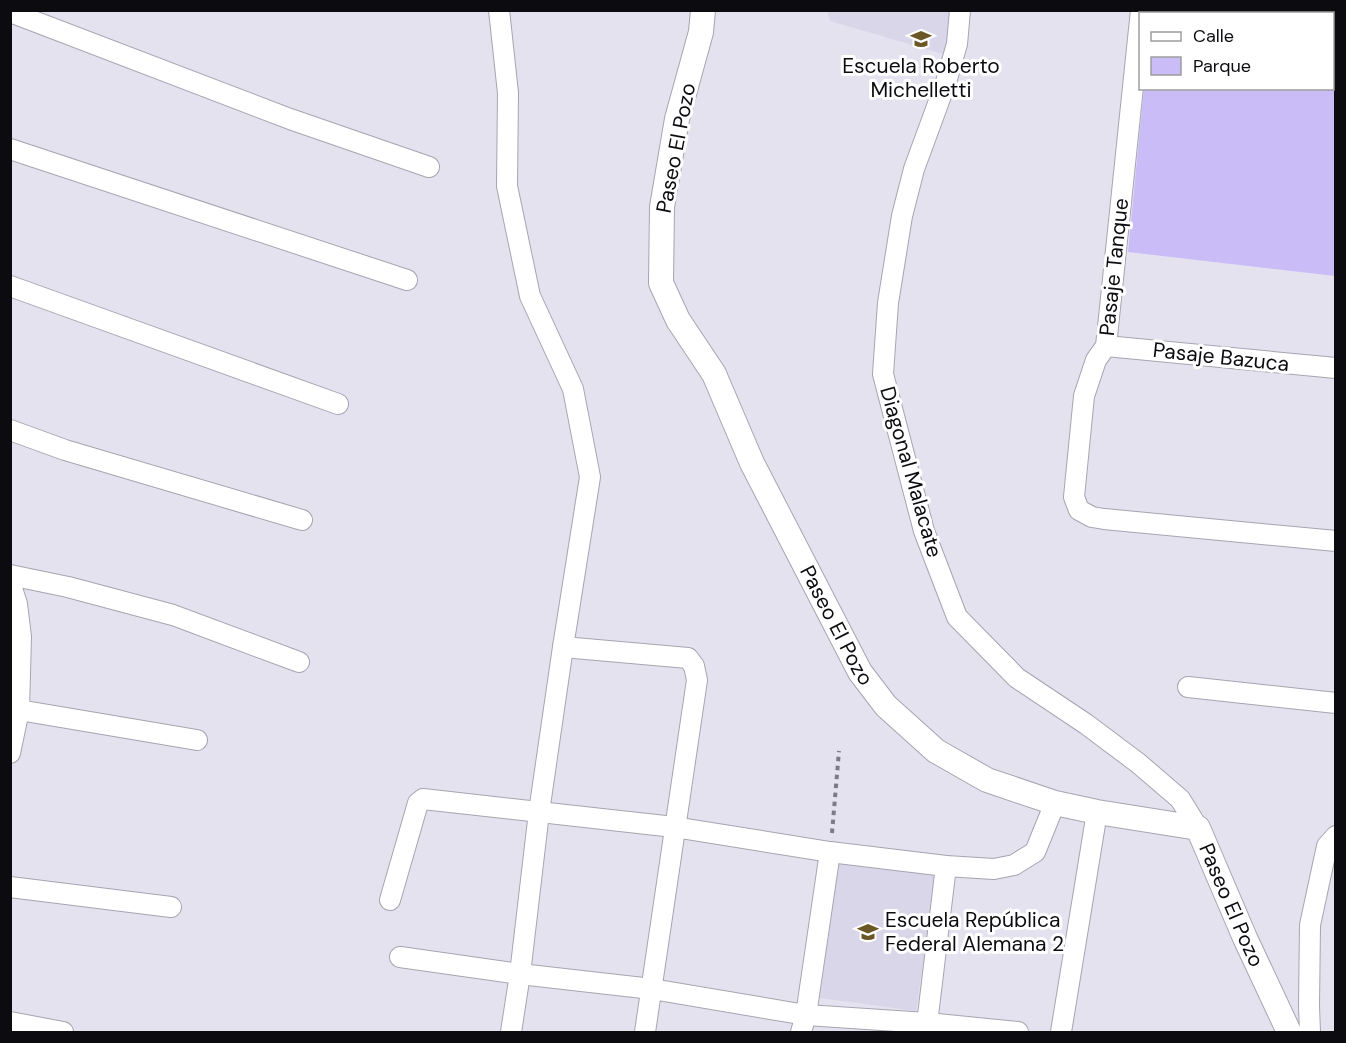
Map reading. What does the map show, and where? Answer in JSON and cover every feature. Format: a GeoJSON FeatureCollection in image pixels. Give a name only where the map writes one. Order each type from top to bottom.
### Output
{"type":"FeatureCollection","features":[{"type":"Feature","properties":{"kind":"street"},"geometry":{"type":"LineString","coordinates":[[499,10],[508,93],[507,186],[530,296],[573,389],[590,477],[539,812],[512,1032]]}},
{"type":"Feature","properties":{"kind":"street","name":"Paseo El Pozo"},"geometry":{"type":"LineString","coordinates":[[703,10],[701,32],[677,120],[662,207],[661,283],[678,320],[714,374],[752,463],[860,672],[886,706],[936,750],[987,780],[1055,803],[1198,828],[1288,1032]]}},
{"type":"Feature","properties":{"kind":"street","name":"Diagonal Malacate"},"geometry":{"type":"LineString","coordinates":[[960,10],[957,44],[946,82],[914,169],[902,216],[888,303],[883,374],[924,531],[957,617],[1017,678],[1138,763],[1180,799],[1198,828]]}},
{"type":"Feature","properties":{"kind":"street"},"geometry":{"type":"LineString","coordinates":[[10,12],[290,119],[429,167]]}},
{"type":"Feature","properties":{"kind":"street","name":"Pasaje Tanque"},"geometry":{"type":"LineString","coordinates":[[1139,29],[1106,346],[1096,360],[1084,396],[1074,497],[1079,510],[1092,517],[1335,541]]}},
{"type":"Feature","properties":{"kind":"street"},"geometry":{"type":"LineString","coordinates":[[10,149],[407,280]]}},
{"type":"Feature","properties":{"kind":"street"},"geometry":{"type":"LineString","coordinates":[[10,286],[338,404]]}},
{"type":"Feature","properties":{"kind":"street","name":"Pasaje Bazuca"},"geometry":{"type":"LineString","coordinates":[[1106,346],[1335,368]]}},
{"type":"Feature","properties":{"kind":"street"},"geometry":{"type":"LineString","coordinates":[[10,430],[65,450],[302,520]]}},
{"type":"Feature","properties":{"kind":"street"},"geometry":{"type":"LineString","coordinates":[[10,575],[39,580],[173,615],[299,662]]}},
{"type":"Feature","properties":{"kind":"street"},"geometry":{"type":"LineString","coordinates":[[10,582],[17,604],[21,637],[19,710],[10,753]]}},
{"type":"Feature","properties":{"kind":"street"},"geometry":{"type":"LineString","coordinates":[[563,647],[688,658],[694,666],[697,680],[645,1032]]}},
{"type":"Feature","properties":{"kind":"street"},"geometry":{"type":"LineString","coordinates":[[1188,687],[1335,703]]}},
{"type":"Feature","properties":{"kind":"street"},"geometry":{"type":"LineString","coordinates":[[19,710],[197,740]]}},
{"type":"Feature","properties":{"kind":"street"},"geometry":{"type":"LineString","coordinates":[[390,900],[418,803],[423,799],[675,827],[830,852],[946,866],[994,869],[1014,866],[1035,852],[1055,803]]}},
{"type":"Feature","properties":{"kind":"street"},"geometry":{"type":"LineString","coordinates":[[1061,1032],[1097,812]]}},
{"type":"Feature","properties":{"kind":"street"},"geometry":{"type":"LineString","coordinates":[[1310,1032],[1310,925],[1327,846],[1335,836]]}},
{"type":"Feature","properties":{"kind":"street"},"geometry":{"type":"LineString","coordinates":[[804,1024],[830,852]]}},
{"type":"Feature","properties":{"kind":"street"},"geometry":{"type":"LineString","coordinates":[[926,1028],[946,866]]}},
{"type":"Feature","properties":{"kind":"street"},"geometry":{"type":"LineString","coordinates":[[10,887],[171,907]]}},
{"type":"Feature","properties":{"kind":"street"},"geometry":{"type":"LineString","coordinates":[[400,957],[652,989],[804,1024],[1018,1032]]}},
{"type":"Feature","properties":{"kind":"street"},"geometry":{"type":"LineString","coordinates":[[10,1022],[63,1032]]}},
{"type":"Feature","properties":{"kind":"path"},"geometry":{"type":"LineString","coordinates":[[830,852],[839,751]]}},
{"type":"Feature","properties":{"kind":"shaded area","name":"Escuela Roberto Michelletti"},"geometry":{"type":"Polygon","coordinates":[[[827,11],[954,11],[950,56],[830,21],[827,11]]]}},
{"type":"Feature","properties":{"kind":"shaded area","name":"Escuela República Federal Alemana 2"},"geometry":{"type":"Polygon","coordinates":[[[820,854],[937,868],[916,1011],[798,995],[820,854]]]}},
{"type":"Feature","properties":{"kind":"green space"},"geometry":{"type":"Polygon","coordinates":[[[1335,11],[1335,276],[1128,252],[1144,90],[1334,90],[1334,12],[1152,12],[1335,11]]]}},
{"type":"Feature","properties":{"kind":"place","name":"Escuela Roberto Michelletti"},"geometry":{"type":"Point","coordinates":[921,39]}},
{"type":"Feature","properties":{"kind":"place","name":"Escuela República Federal Alemana 2"},"geometry":{"type":"Point","coordinates":[868,932]}}]}
